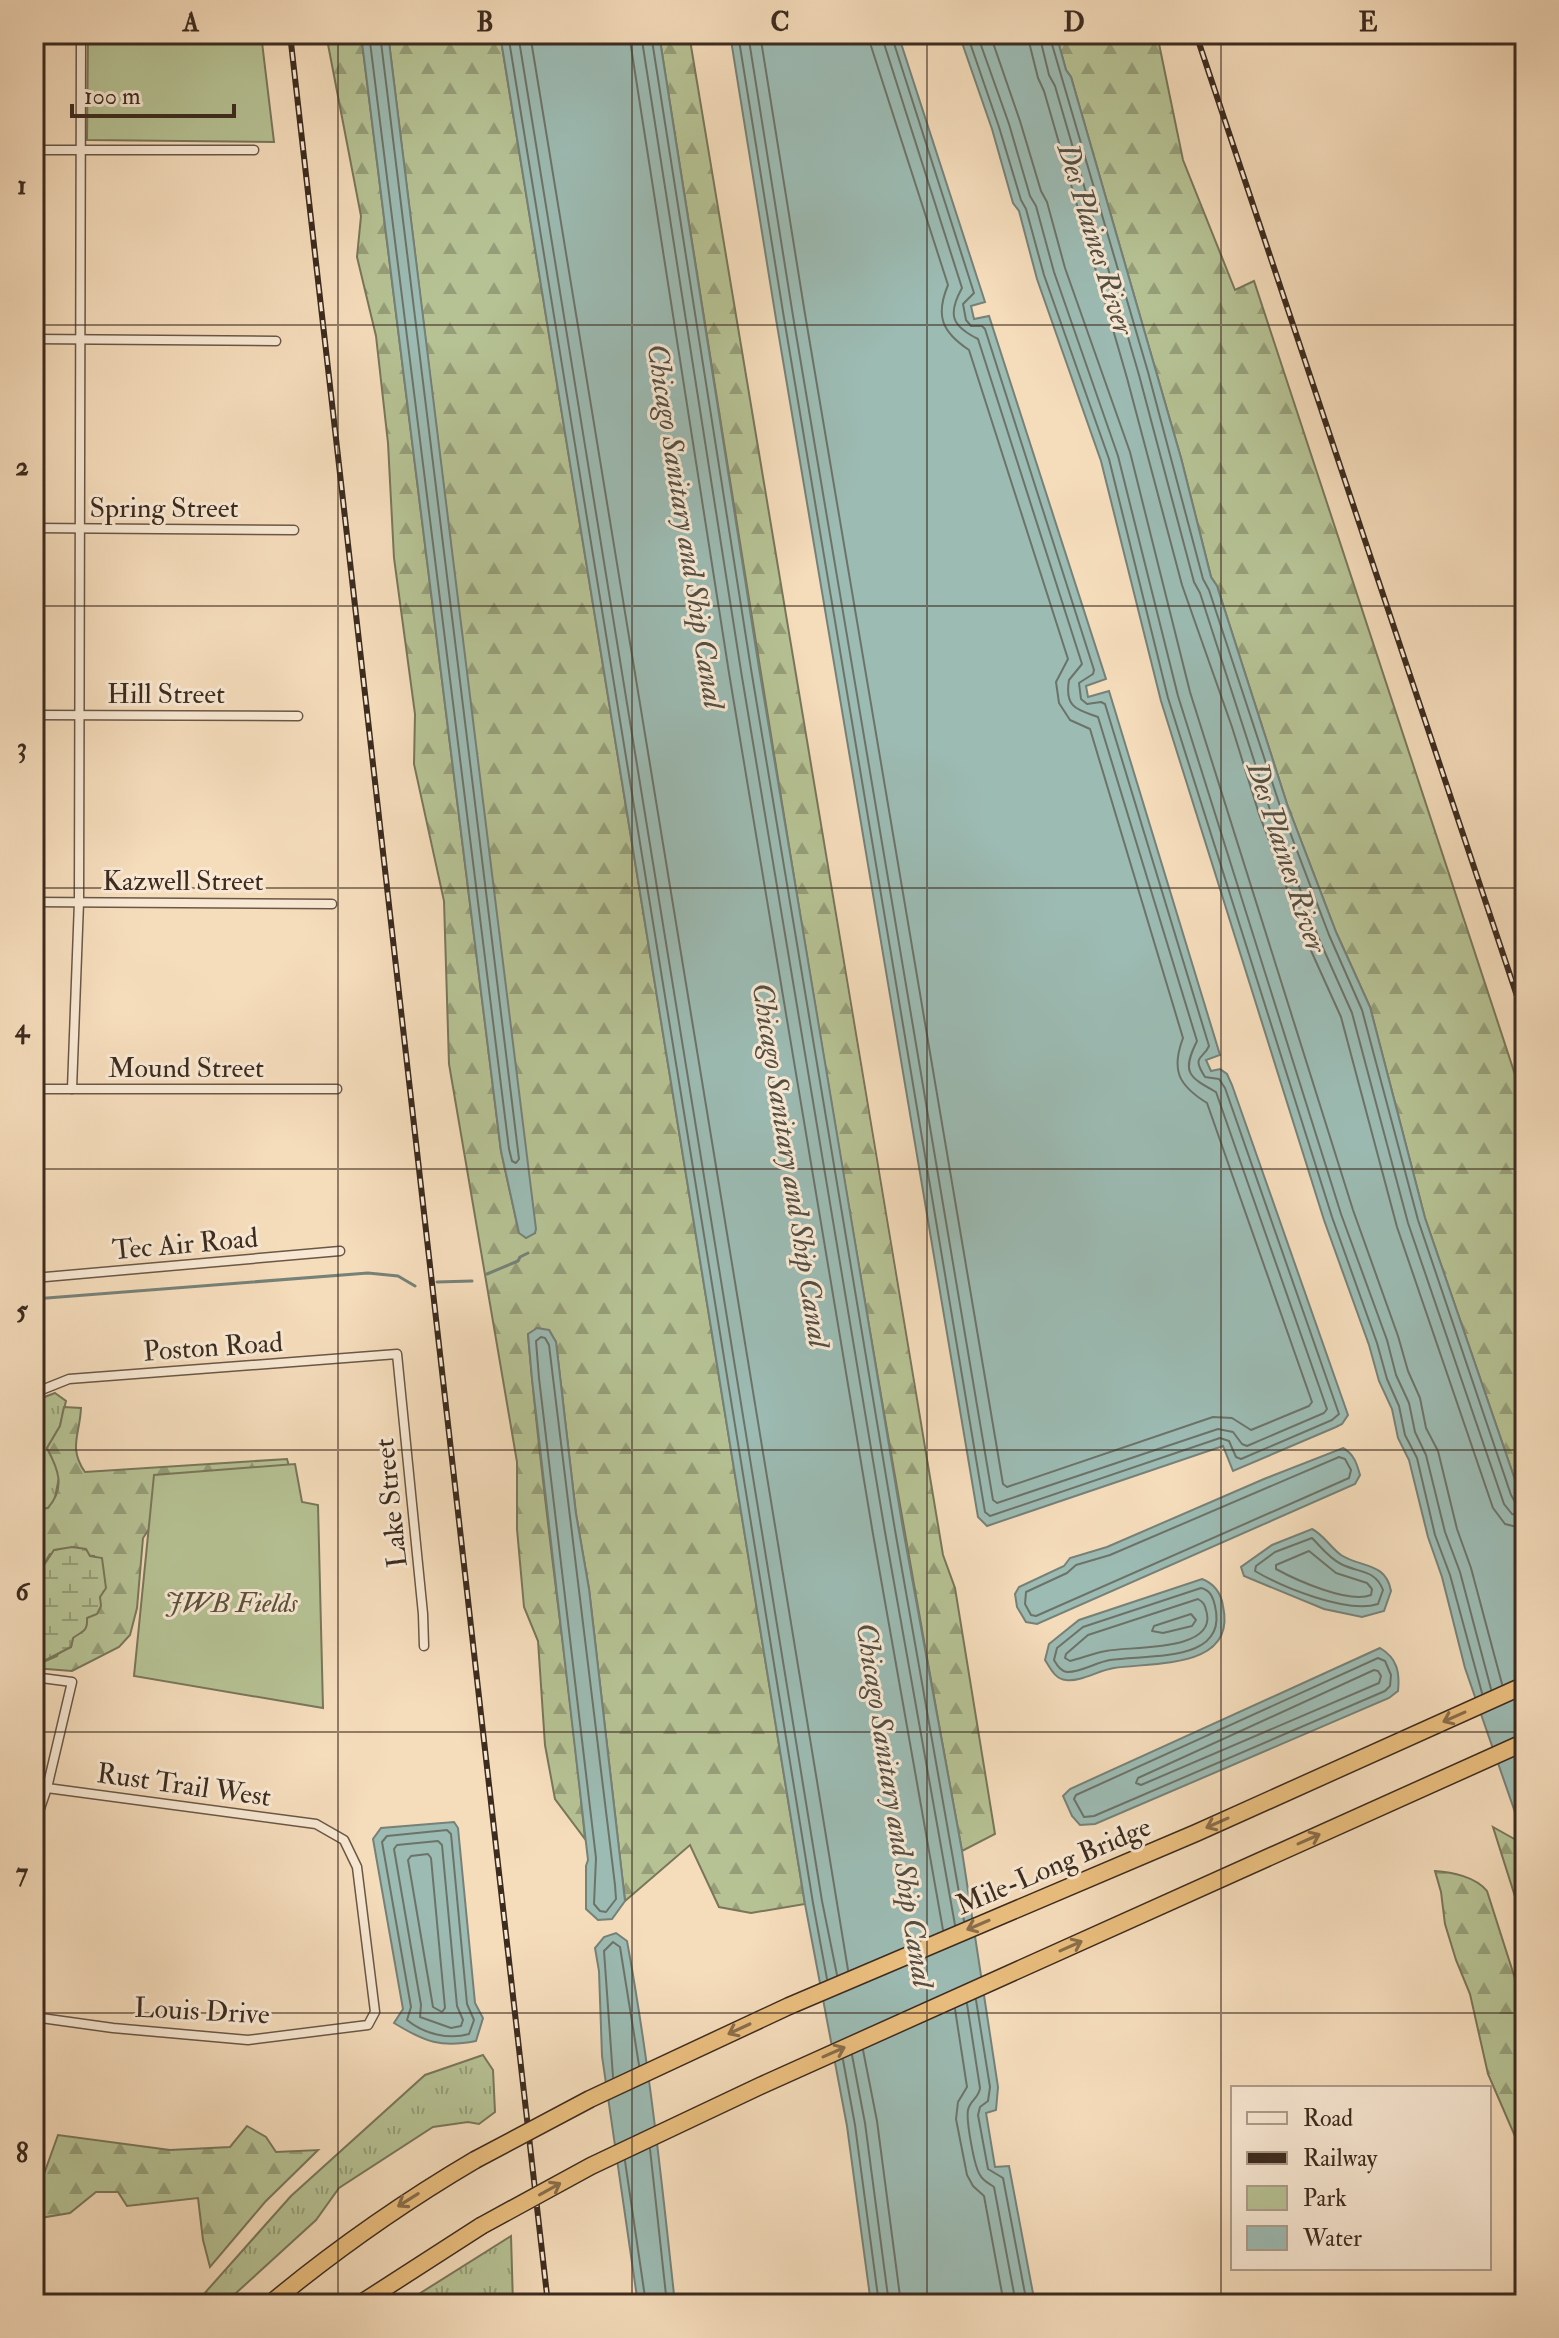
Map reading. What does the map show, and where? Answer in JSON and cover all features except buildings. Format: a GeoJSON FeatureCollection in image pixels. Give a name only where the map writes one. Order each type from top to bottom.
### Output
{"type":"FeatureCollection","features":[{"type":"Feature","properties":{"kind":"highway","name":"Mile-Long Bridge"},"geometry":{"type":"LineString","coordinates":[[270,2304],[324,2259],[403,2203],[475,2160],[590,2099],[789,2006],[1196,1833],[1525,1685]]}},
{"type":"Feature","properties":{"kind":"highway"},"geometry":{"type":"LineString","coordinates":[[360,2304],[481,2226],[591,2166],[760,2086],[1525,1742]]}},
{"type":"Feature","properties":{"kind":"highway"},"geometry":{"type":"LineString","coordinates":[[1508,2304],[1525,2302]]}},
{"type":"Feature","properties":{"kind":"street"},"geometry":{"type":"LineString","coordinates":[[72,1089],[79,902],[81,34]]}},
{"type":"Feature","properties":{"kind":"street"},"geometry":{"type":"LineString","coordinates":[[34,150],[254,150]]}},
{"type":"Feature","properties":{"kind":"street"},"geometry":{"type":"LineString","coordinates":[[34,339],[276,341]]}},
{"type":"Feature","properties":{"kind":"street","name":"Spring Street"},"geometry":{"type":"LineString","coordinates":[[34,528],[294,530]]}},
{"type":"Feature","properties":{"kind":"street","name":"Hill Street"},"geometry":{"type":"LineString","coordinates":[[34,715],[298,716]]}},
{"type":"Feature","properties":{"kind":"street","name":"Kazwell Street"},"geometry":{"type":"LineString","coordinates":[[34,902],[332,904]]}},
{"type":"Feature","properties":{"kind":"street","name":"Mound Street"},"geometry":{"type":"LineString","coordinates":[[34,1089],[337,1089]]}},
{"type":"Feature","properties":{"kind":"street","name":"Tec Air Road"},"geometry":{"type":"LineString","coordinates":[[34,1278],[340,1251]]}},
{"type":"Feature","properties":{"kind":"street","name":"Poston Road"},"geometry":{"type":"LineString","coordinates":[[34,1393],[69,1379],[397,1354]]}},
{"type":"Feature","properties":{"kind":"street","name":"Lake Street"},"geometry":{"type":"LineString","coordinates":[[397,1354],[424,1646]]}},
{"type":"Feature","properties":{"kind":"street"},"geometry":{"type":"LineString","coordinates":[[34,1677],[72,1682],[47,1788],[34,1826]]}},
{"type":"Feature","properties":{"kind":"street","name":"Rust Trail West"},"geometry":{"type":"LineString","coordinates":[[47,1788],[316,1824],[344,1840],[357,1867],[375,2012],[368,2025]]}},
{"type":"Feature","properties":{"kind":"street","name":"Louis Drive"},"geometry":{"type":"LineString","coordinates":[[34,2017],[248,2040],[368,2025]]}},
{"type":"Feature","properties":{"kind":"green space"},"geometry":{"type":"Polygon","coordinates":[[[88,34],[261,34],[274,142],[87,140],[88,34]]]}},
{"type":"Feature","properties":{"kind":"green space"},"geometry":{"type":"Polygon","coordinates":[[[326,34],[361,34],[501,1151],[519,1233],[535,1233],[388,34],[500,34],[805,1904],[751,1913],[719,1907],[690,1845],[625,1901],[589,1589],[576,1514],[556,1342],[549,1330],[528,1334],[585,1839],[555,1799],[545,1745],[538,1641],[524,1607],[517,1529],[517,1462],[449,1064],[444,901],[414,764],[415,714],[394,558],[388,443],[376,336],[357,257],[361,216],[326,34]]]}},
{"type":"Feature","properties":{"kind":"green space"},"geometry":{"type":"Polygon","coordinates":[[[659,34],[689,34],[910,1365],[943,1555],[955,1588],[995,1834],[962,1851],[843,1170],[659,34]]]}},
{"type":"Feature","properties":{"kind":"green space"},"geometry":{"type":"Polygon","coordinates":[[[1056,34],[1157,34],[1183,160],[1235,290],[1254,281],[1525,1105],[1525,1509],[1425,1218],[1370,1007],[1336,932],[1287,804],[1217,586],[1211,577],[1181,458],[1056,34]]]}},
{"type":"Feature","properties":{"kind":"green space"},"geometry":{"type":"Polygon","coordinates":[[[55,1393],[66,1401],[60,1426],[47,1448],[60,1473],[54,1502],[48,1508],[34,1510],[34,1401],[55,1393]]]}},
{"type":"Feature","properties":{"kind":"green space"},"geometry":{"type":"Polygon","coordinates":[[[64,1407],[81,1408],[76,1448],[85,1472],[287,1459],[291,1473],[154,1522],[143,1538],[137,1608],[130,1635],[119,1647],[72,1671],[34,1668],[57,1656],[59,1651],[71,1647],[73,1638],[87,1618],[94,1556],[50,1554],[34,1580],[34,1510],[48,1508],[57,1493],[57,1471],[47,1448],[60,1426],[64,1407]]]}},
{"type":"Feature","properties":{"kind":"green space","name":"JWB Fields"},"geometry":{"type":"Polygon","coordinates":[[[295,1464],[302,1502],[318,1505],[323,1708],[134,1676],[154,1475],[295,1464]]]}},
{"type":"Feature","properties":{"kind":"green space"},"geometry":{"type":"Polygon","coordinates":[[[72,1547],[86,1549],[90,1556],[102,1558],[106,1588],[100,1597],[101,1606],[97,1614],[87,1618],[85,1629],[73,1638],[71,1647],[34,1666],[34,1580],[54,1550],[72,1547]]]}},
{"type":"Feature","properties":{"kind":"green space"},"geometry":{"type":"Polygon","coordinates":[[[1493,1827],[1525,1845],[1525,1928],[1493,1827]]]}},
{"type":"Feature","properties":{"kind":"green space"},"geometry":{"type":"Polygon","coordinates":[[[1435,1871],[1470,1879],[1487,1891],[1525,2010],[1525,2170],[1521,2150],[1488,2074],[1470,1994],[1445,1924],[1435,1871]]]}},
{"type":"Feature","properties":{"kind":"green space"},"geometry":{"type":"Polygon","coordinates":[[[483,2055],[493,2070],[495,2112],[479,2124],[468,2122],[433,2127],[339,2188],[316,2220],[224,2304],[195,2304],[291,2196],[425,2075],[483,2055]]]}},
{"type":"Feature","properties":{"kind":"green space"},"geometry":{"type":"Polygon","coordinates":[[[247,2126],[266,2137],[276,2152],[318,2150],[265,2202],[210,2267],[198,2198],[127,2206],[118,2192],[96,2192],[70,2213],[34,2219],[34,2185],[40,2185],[58,2135],[170,2150],[230,2147],[247,2126]]]}},
{"type":"Feature","properties":{"kind":"green space"},"geometry":{"type":"Polygon","coordinates":[[[511,2236],[513,2304],[403,2304],[511,2236]]]}},
{"type":"Feature","properties":{"kind":"water"},"geometry":{"type":"Polygon","coordinates":[[[361,34],[388,34],[536,1229],[526,1238],[519,1233],[501,1151],[361,34]]]}},
{"type":"Feature","properties":{"kind":"water","name":"Chicago Sanitary and Ship Canal"},"geometry":{"type":"Polygon","coordinates":[[[500,34],[659,34],[759,668],[903,1529],[962,1851],[998,2087],[996,2110],[986,2113],[995,2167],[1009,2166],[1035,2304],[871,2304],[847,2126],[805,1904],[500,34]]]}},
{"type":"Feature","properties":{"kind":"water"},"geometry":{"type":"Polygon","coordinates":[[[730,34],[898,34],[985,302],[971,306],[974,319],[989,316],[1106,679],[1086,686],[1088,697],[1109,691],[1220,1055],[1206,1060],[1211,1071],[1220,1069],[1227,1074],[1232,1085],[1348,1415],[1336,1427],[1233,1471],[1223,1446],[987,1526],[978,1517],[730,34]]]}},
{"type":"Feature","properties":{"kind":"water","name":"Des Plaines River"},"geometry":{"type":"Polygon","coordinates":[[[959,34],[1056,34],[1181,458],[1211,577],[1217,586],[1287,804],[1336,932],[1370,1007],[1425,1218],[1525,1509],[1525,1841],[1465,1668],[1409,1460],[1398,1438],[1392,1409],[1379,1381],[1324,1220],[1161,701],[1101,461],[1037,279],[1019,211],[1013,203],[992,129],[959,34]]]}},
{"type":"Feature","properties":{"kind":"water"},"geometry":{"type":"Polygon","coordinates":[[[537,1328],[549,1330],[556,1342],[576,1514],[589,1589],[625,1901],[612,1919],[598,1920],[586,1909],[588,1860],[528,1334],[537,1328]]]}},
{"type":"Feature","properties":{"kind":"water"},"geometry":{"type":"Polygon","coordinates":[[[1343,1448],[1358,1467],[1360,1475],[1355,1484],[1037,1624],[1026,1622],[1017,1607],[1015,1594],[1019,1587],[1064,1566],[1070,1558],[1107,1547],[1343,1448]]]}},
{"type":"Feature","properties":{"kind":"water"},"geometry":{"type":"Polygon","coordinates":[[[1312,1529],[1341,1555],[1384,1575],[1391,1591],[1384,1611],[1362,1617],[1324,1609],[1244,1576],[1241,1567],[1272,1545],[1312,1529]]]}},
{"type":"Feature","properties":{"kind":"water"},"geometry":{"type":"Polygon","coordinates":[[[1202,1579],[1219,1593],[1224,1627],[1218,1641],[1205,1652],[1170,1662],[1108,1669],[1072,1680],[1056,1676],[1045,1660],[1049,1644],[1079,1620],[1202,1579]]]}},
{"type":"Feature","properties":{"kind":"water"},"geometry":{"type":"Polygon","coordinates":[[[1380,1648],[1394,1661],[1398,1672],[1398,1691],[1389,1698],[1095,1824],[1080,1825],[1072,1816],[1063,1796],[1070,1789],[1380,1648]]]}},
{"type":"Feature","properties":{"kind":"water"},"geometry":{"type":"Polygon","coordinates":[[[454,1822],[458,1828],[475,2003],[483,2018],[476,2041],[453,2044],[424,2039],[394,2023],[403,2009],[373,1839],[381,1828],[454,1822]]]}},
{"type":"Feature","properties":{"kind":"water"},"geometry":{"type":"Polygon","coordinates":[[[616,1933],[627,1941],[635,1986],[675,2304],[638,2304],[602,2056],[599,1971],[595,1948],[604,1937],[616,1933]]]}},
{"type":"Feature","properties":{"kind":"waterway"},"geometry":{"type":"LineString","coordinates":[[487,1274],[518,1261],[528,1253]]}},
{"type":"Feature","properties":{"kind":"waterway"},"geometry":{"type":"LineString","coordinates":[[34,1299],[368,1273],[398,1276],[415,1286]]}},
{"type":"Feature","properties":{"kind":"waterway"},"geometry":{"type":"LineString","coordinates":[[437,1282],[472,1281]]}},
{"type":"Feature","properties":{"kind":"railway"},"geometry":{"type":"LineString","coordinates":[[290,34],[548,2304]]}},
{"type":"Feature","properties":{"kind":"railway"},"geometry":{"type":"LineString","coordinates":[[1196,34],[1525,1020]]}}]}
